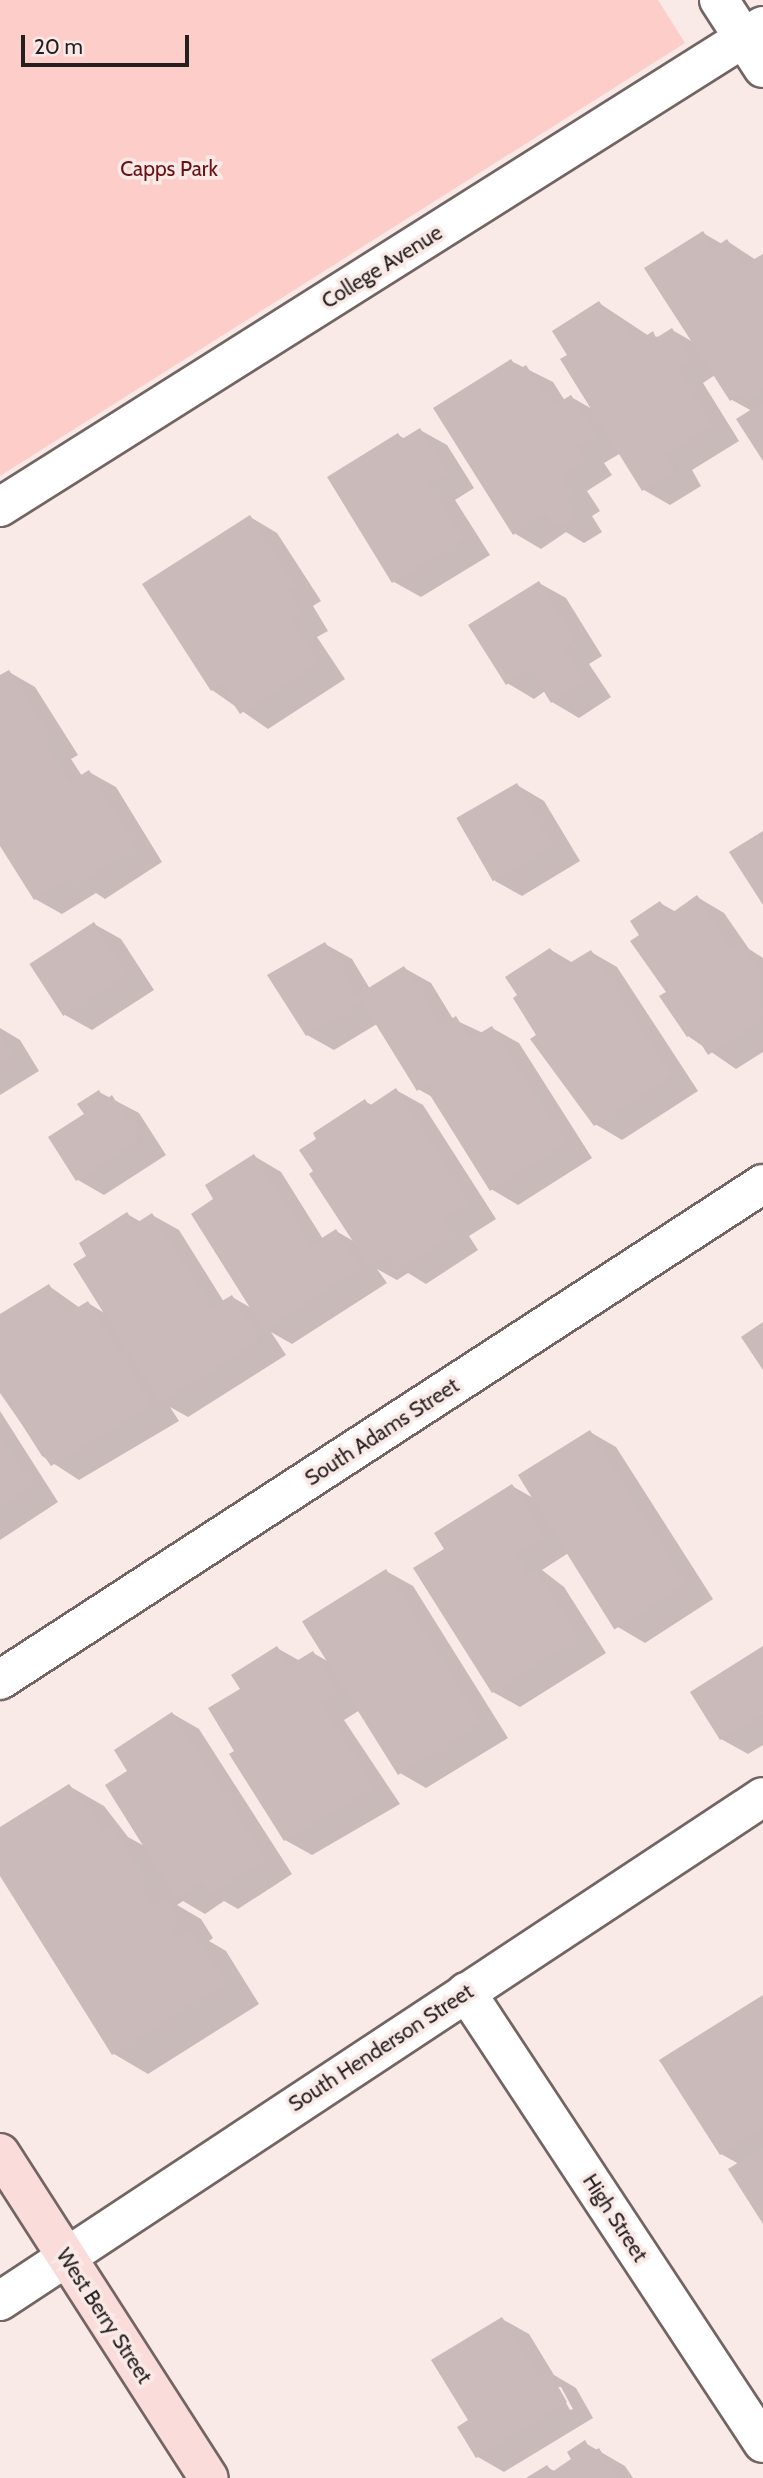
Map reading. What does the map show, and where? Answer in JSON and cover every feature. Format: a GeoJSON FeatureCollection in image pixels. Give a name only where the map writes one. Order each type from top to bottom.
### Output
{"type":"FeatureCollection","features":[{"type":"Feature","properties":{"kind":"main road","name":"West Berry Street"},"geometry":{"type":"LineString","coordinates":[[0,2153],[209,2478]]}},
{"type":"Feature","properties":{"kind":"street"},"geometry":{"type":"LineString","coordinates":[[719,0],[757,44]]}},
{"type":"Feature","properties":{"kind":"street","name":"College Avenue"},"geometry":{"type":"LineString","coordinates":[[0,508],[757,44]]}},
{"type":"Feature","properties":{"kind":"street","name":"South Adams Street"},"geometry":{"type":"LineString","coordinates":[[0,1680],[763,1184]]}},
{"type":"Feature","properties":{"kind":"street","name":"South Henderson Street"},"geometry":{"type":"LineString","coordinates":[[0,2301],[763,1797]]}},
{"type":"Feature","properties":{"kind":"street","name":"High Street"},"geometry":{"type":"LineString","coordinates":[[466,1992],[763,2443]]}},
{"type":"Feature","properties":{"kind":"green space","name":"Capps Park"},"geometry":{"type":"Polygon","coordinates":[[[0,0],[658,0],[685,43],[0,476],[0,0]]]}},
{"type":"Feature","properties":{"kind":"building"},"geometry":{"type":"Polygon","coordinates":[[[703,231],[714,248],[727,239],[744,265],[763,254],[763,390],[744,403],[739,395],[730,401],[644,268],[703,231]]]}},
{"type":"Feature","properties":{"kind":"building"},"geometry":{"type":"Polygon","coordinates":[[[599,301],[613,323],[621,318],[637,342],[653,331],[656,338],[672,328],[691,358],[677,367],[713,425],[667,455],[676,470],[642,491],[560,359],[567,355],[552,331],[599,301]]]}},
{"type":"Feature","properties":{"kind":"building"},"geometry":{"type":"Polygon","coordinates":[[[511,359],[518,370],[526,365],[553,406],[571,395],[597,436],[578,447],[587,460],[561,475],[574,496],[567,501],[576,516],[556,528],[546,513],[513,535],[433,408],[511,359]]]}},
{"type":"Feature","properties":{"kind":"building"},"geometry":{"type":"Polygon","coordinates":[[[763,402],[763,461],[736,419],[763,402]]]}},
{"type":"Feature","properties":{"kind":"building"},"geometry":{"type":"Polygon","coordinates":[[[420,428],[448,473],[429,484],[464,539],[392,583],[327,477],[398,433],[402,439],[420,428]]]}},
{"type":"Feature","properties":{"kind":"building"},"geometry":{"type":"Polygon","coordinates":[[[250,515],[295,585],[287,590],[302,615],[292,621],[319,663],[240,714],[221,685],[211,691],[142,584],[250,515]]]}},
{"type":"Feature","properties":{"kind":"building"},"geometry":{"type":"Polygon","coordinates":[[[539,581],[576,640],[564,648],[585,682],[551,703],[530,669],[506,685],[468,625],[539,581]]]}},
{"type":"Feature","properties":{"kind":"building"},"geometry":{"type":"Polygon","coordinates":[[[9,670],[52,739],[45,744],[70,782],[89,770],[137,847],[77,885],[72,877],[34,900],[0,846],[0,675],[9,670]]]}},
{"type":"Feature","properties":{"kind":"building"},"geometry":{"type":"Polygon","coordinates":[[[517,783],[554,846],[493,881],[456,818],[517,783]]]}},
{"type":"Feature","properties":{"kind":"building"},"geometry":{"type":"Polygon","coordinates":[[[763,831],[763,905],[729,852],[763,831]]]}},
{"type":"Feature","properties":{"kind":"building"},"geometry":{"type":"Polygon","coordinates":[[[697,895],[732,948],[740,942],[763,977],[759,987],[763,1019],[708,1055],[694,1033],[687,1037],[659,996],[666,992],[630,941],[639,935],[630,921],[660,901],[669,915],[697,895]]]}},
{"type":"Feature","properties":{"kind":"building"},"geometry":{"type":"Polygon","coordinates":[[[94,922],[128,974],[63,1016],[29,964],[94,922]]]}},
{"type":"Feature","properties":{"kind":"building"},"geometry":{"type":"Polygon","coordinates":[[[325,942],[357,995],[404,966],[441,1025],[456,1016],[470,1039],[492,1026],[566,1143],[490,1191],[430,1095],[434,1094],[428,1083],[417,1091],[362,1002],[306,1036],[267,975],[325,942]]]}},
{"type":"Feature","properties":{"kind":"building"},"geometry":{"type":"Polygon","coordinates":[[[550,948],[563,967],[591,950],[672,1075],[594,1126],[530,1039],[536,1035],[513,998],[517,995],[505,977],[550,948]]]}},
{"type":"Feature","properties":{"kind":"building"},"geometry":{"type":"Polygon","coordinates":[[[0,1033],[13,1055],[0,1064],[0,1033]]]}},
{"type":"Feature","properties":{"kind":"building"},"geometry":{"type":"Polygon","coordinates":[[[396,1088],[470,1203],[444,1220],[453,1234],[398,1270],[388,1254],[369,1266],[309,1174],[313,1171],[299,1150],[316,1139],[313,1133],[365,1099],[369,1106],[396,1088]]]}},
{"type":"Feature","properties":{"kind":"building"},"geometry":{"type":"Polygon","coordinates":[[[99,1090],[105,1100],[112,1095],[140,1140],[76,1181],[48,1137],[84,1114],[77,1104],[99,1090]]]}},
{"type":"Feature","properties":{"kind":"building"},"geometry":{"type":"Polygon","coordinates":[[[254,1154],[311,1245],[336,1229],[361,1268],[264,1330],[191,1214],[213,1199],[205,1185],[254,1154]]]}},
{"type":"Feature","properties":{"kind":"building"},"geometry":{"type":"Polygon","coordinates":[[[127,1212],[135,1224],[152,1213],[212,1307],[232,1295],[260,1340],[160,1403],[73,1264],[86,1256],[79,1243],[127,1212]]]}},
{"type":"Feature","properties":{"kind":"building"},"geometry":{"type":"Polygon","coordinates":[[[49,1284],[67,1314],[88,1301],[153,1405],[51,1466],[0,1393],[0,1314],[49,1284]]]}},
{"type":"Feature","properties":{"kind":"building"},"geometry":{"type":"Polygon","coordinates":[[[763,1322],[763,1370],[741,1337],[763,1322]]]}},
{"type":"Feature","properties":{"kind":"building"},"geometry":{"type":"Polygon","coordinates":[[[590,1430],[686,1584],[614,1629],[518,1475],[590,1430]]]}},
{"type":"Feature","properties":{"kind":"building"},"geometry":{"type":"Polygon","coordinates":[[[0,1435],[33,1486],[0,1508],[0,1435]]]}},
{"type":"Feature","properties":{"kind":"building"},"geometry":{"type":"Polygon","coordinates":[[[512,1484],[545,1536],[516,1554],[529,1575],[537,1570],[580,1637],[492,1693],[413,1568],[444,1549],[434,1533],[512,1484]]]}},
{"type":"Feature","properties":{"kind":"building"},"geometry":{"type":"Polygon","coordinates":[[[386,1569],[482,1722],[398,1775],[302,1621],[386,1569]]]}},
{"type":"Feature","properties":{"kind":"building"},"geometry":{"type":"Polygon","coordinates":[[[277,1646],[290,1665],[313,1651],[338,1692],[315,1706],[323,1706],[374,1788],[284,1841],[229,1754],[234,1751],[208,1708],[240,1689],[231,1675],[277,1646]]]}},
{"type":"Feature","properties":{"kind":"building"},"geometry":{"type":"Polygon","coordinates":[[[763,1646],[763,1717],[761,1714],[720,1740],[690,1692],[763,1646]]]}},
{"type":"Feature","properties":{"kind":"building"},"geometry":{"type":"Polygon","coordinates":[[[172,1712],[267,1859],[210,1895],[202,1883],[177,1900],[105,1785],[127,1771],[114,1750],[172,1712]]]}},
{"type":"Feature","properties":{"kind":"building"},"geometry":{"type":"Polygon","coordinates":[[[69,1784],[105,1831],[112,1826],[148,1882],[142,1885],[153,1904],[166,1896],[179,1917],[168,1925],[176,1938],[191,1929],[226,1983],[112,2055],[0,1876],[0,1827],[69,1784]]]}},
{"type":"Feature","properties":{"kind":"building"},"geometry":{"type":"Polygon","coordinates":[[[763,1995],[763,2128],[720,2155],[659,2060],[763,1995]]]}},
{"type":"Feature","properties":{"kind":"building"},"geometry":{"type":"Polygon","coordinates":[[[763,2147],[763,2224],[728,2169],[763,2147]]]}},
{"type":"Feature","properties":{"kind":"building"},"geometry":{"type":"Polygon","coordinates":[[[502,2317],[539,2377],[549,2371],[567,2402],[476,2458],[457,2427],[468,2420],[431,2360],[502,2317]]]}},
{"type":"Feature","properties":{"kind":"building"},"geometry":{"type":"Polygon","coordinates":[[[585,2440],[592,2452],[599,2448],[617,2478],[526,2478],[547,2465],[552,2472],[571,2459],[567,2452],[585,2440]]]}}]}
